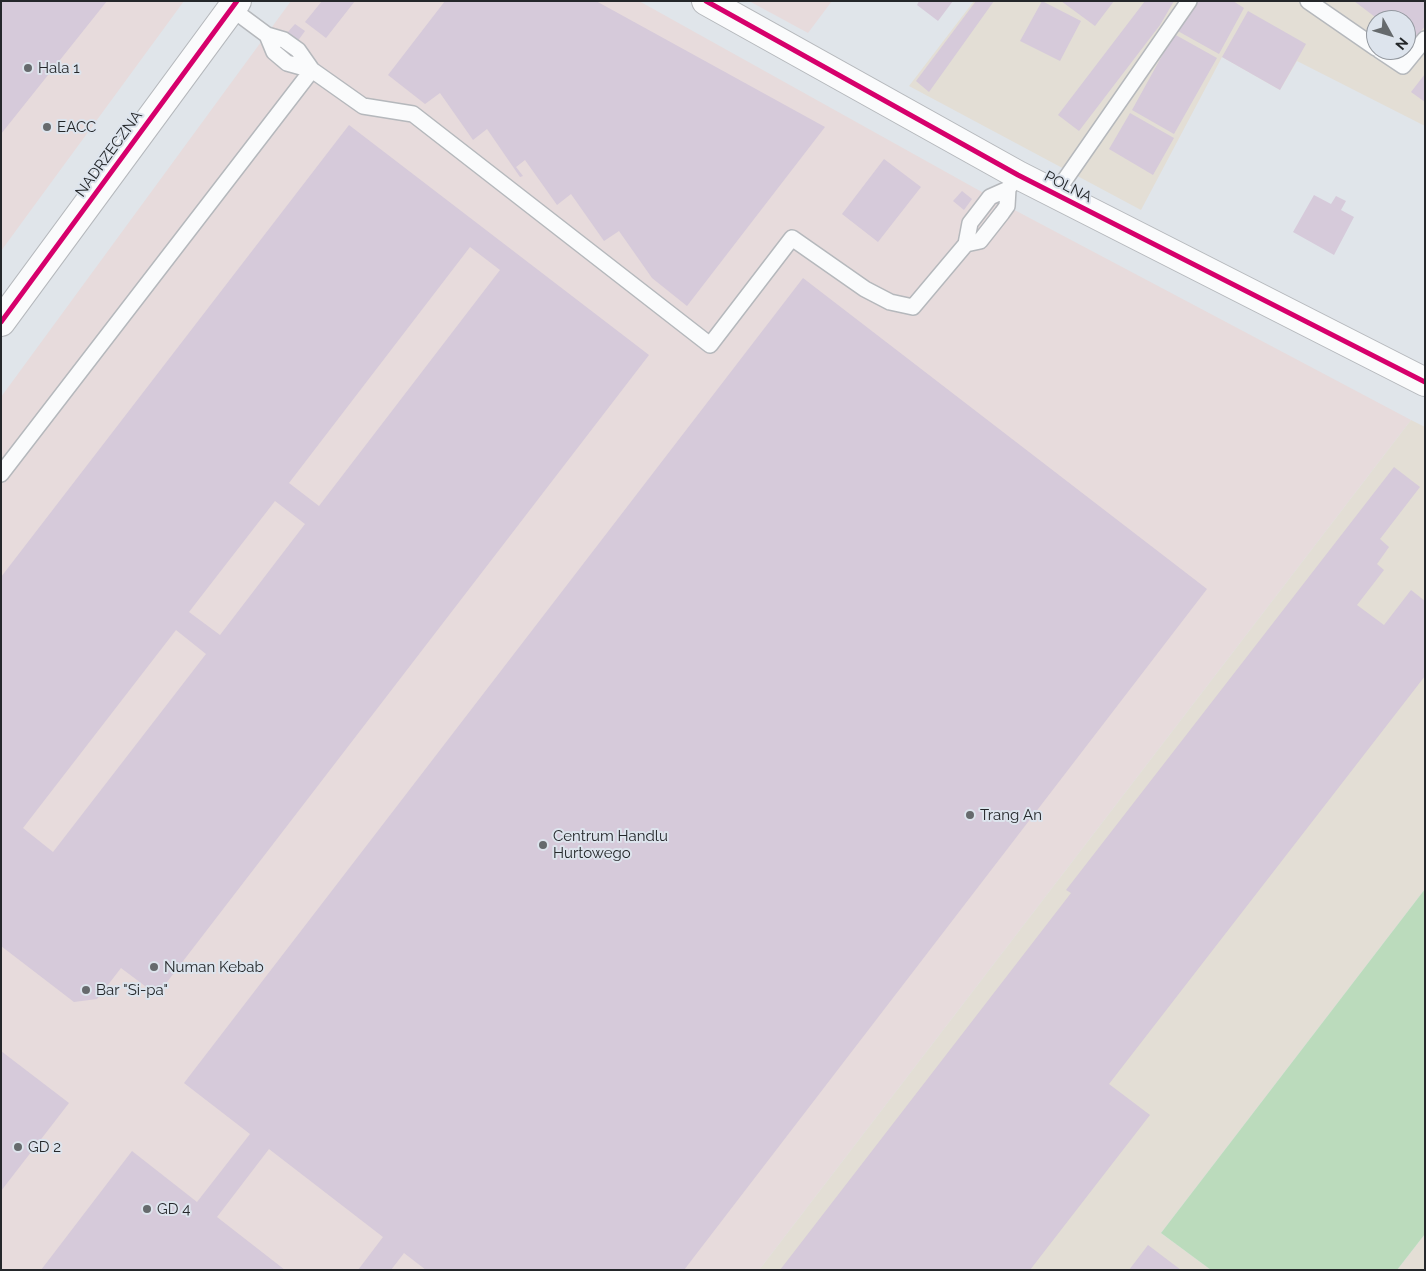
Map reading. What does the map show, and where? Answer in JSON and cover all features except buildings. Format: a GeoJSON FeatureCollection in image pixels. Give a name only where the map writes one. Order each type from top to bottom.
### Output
{"type":"FeatureCollection","features":[{"type":"Feature","properties":{"kind":"street","name":"POLNA"},"geometry":{"type":"LineString","coordinates":[[706,1],[1013,182],[1055,194],[1425,382]]}},
{"type":"Feature","properties":{"kind":"street","name":"NADRZECZNA"},"geometry":{"type":"LineString","coordinates":[[1,322],[235,5]]}},
{"type":"Feature","properties":{"kind":"lane"},"geometry":{"type":"LineString","coordinates":[[1055,194],[1189,1]]}},
{"type":"Feature","properties":{"kind":"lane"},"geometry":{"type":"LineString","coordinates":[[1308,1],[1366,41]]}},
{"type":"Feature","properties":{"kind":"lane"},"geometry":{"type":"LineString","coordinates":[[235,5],[267,35],[284,40],[298,50],[312,70],[363,106],[412,114],[710,345],[792,238],[865,289],[890,302],[912,307],[966,244],[970,223],[990,197],[1013,182]]}},
{"type":"Feature","properties":{"kind":"lane"},"geometry":{"type":"LineString","coordinates":[[1416,50],[1425,39]]}},
{"type":"Feature","properties":{"kind":"lane"},"geometry":{"type":"LineString","coordinates":[[1394,60],[1403,66],[1408,60]]}},
{"type":"Feature","properties":{"kind":"lane"},"geometry":{"type":"LineString","coordinates":[[1,474],[312,70]]}},
{"type":"Feature","properties":{"kind":"shaded area","name":"EACC"},"geometry":{"type":"Polygon","coordinates":[[[1,1],[184,1],[1,251],[1,1]]]}},
{"type":"Feature","properties":{"kind":"shaded area","name":"Centrum Handlu Hurtowego"},"geometry":{"type":"Polygon","coordinates":[[[291,1],[639,1],[1007,206],[1411,420],[759,1270],[1,1270],[1,397],[291,1]]]}},
{"type":"Feature","properties":{"kind":"shaded area"},"geometry":{"type":"Polygon","coordinates":[[[749,1],[832,1],[808,33],[749,1]]]}},
{"type":"Feature","properties":{"kind":"shaded area"},"geometry":{"type":"Polygon","coordinates":[[[974,1],[1425,1],[1425,126],[1297,61],[1280,90],[1222,57],[1141,210],[909,86],[974,1]]]}},
{"type":"Feature","properties":{"kind":"shaded area"},"geometry":{"type":"Polygon","coordinates":[[[1411,420],[1425,427],[1425,889],[1161,1233],[1211,1270],[759,1270],[1411,420]]]}},
{"type":"Feature","properties":{"kind":"shaded area"},"geometry":{"type":"Polygon","coordinates":[[[1425,1234],[1425,1270],[1397,1270],[1425,1234]]]}},
{"type":"Feature","properties":{"kind":"green space"},"geometry":{"type":"Polygon","coordinates":[[[1425,889],[1425,1234],[1397,1270],[1211,1270],[1161,1233],[1425,889]]]}},
{"type":"Feature","properties":{"kind":"cycle path"},"geometry":{"type":"LineString","coordinates":[[1,322],[237,1]]}},
{"type":"Feature","properties":{"kind":"cycle path"},"geometry":{"type":"LineString","coordinates":[[706,1],[1018,175],[1425,382]]}},
{"type":"Feature","properties":{"kind":"place","name":"Hala 1"},"geometry":{"type":"Point","coordinates":[28,68]}},
{"type":"Feature","properties":{"kind":"place","name":"EACC"},"geometry":{"type":"Point","coordinates":[47,127]}},
{"type":"Feature","properties":{"kind":"place","name":"Trang An"},"geometry":{"type":"Point","coordinates":[970,815]}},
{"type":"Feature","properties":{"kind":"place","name":"Centrum Handlu Hurtowego"},"geometry":{"type":"Point","coordinates":[543,845]}},
{"type":"Feature","properties":{"kind":"place","name":"Numan Kebab"},"geometry":{"type":"Point","coordinates":[154,967]}},
{"type":"Feature","properties":{"kind":"place","name":"Bar \"Si-pa\""},"geometry":{"type":"Point","coordinates":[86,990]}},
{"type":"Feature","properties":{"kind":"place","name":"GD 2"},"geometry":{"type":"Point","coordinates":[18,1147]}},
{"type":"Feature","properties":{"kind":"place","name":"GD 4"},"geometry":{"type":"Point","coordinates":[147,1209]}}]}
